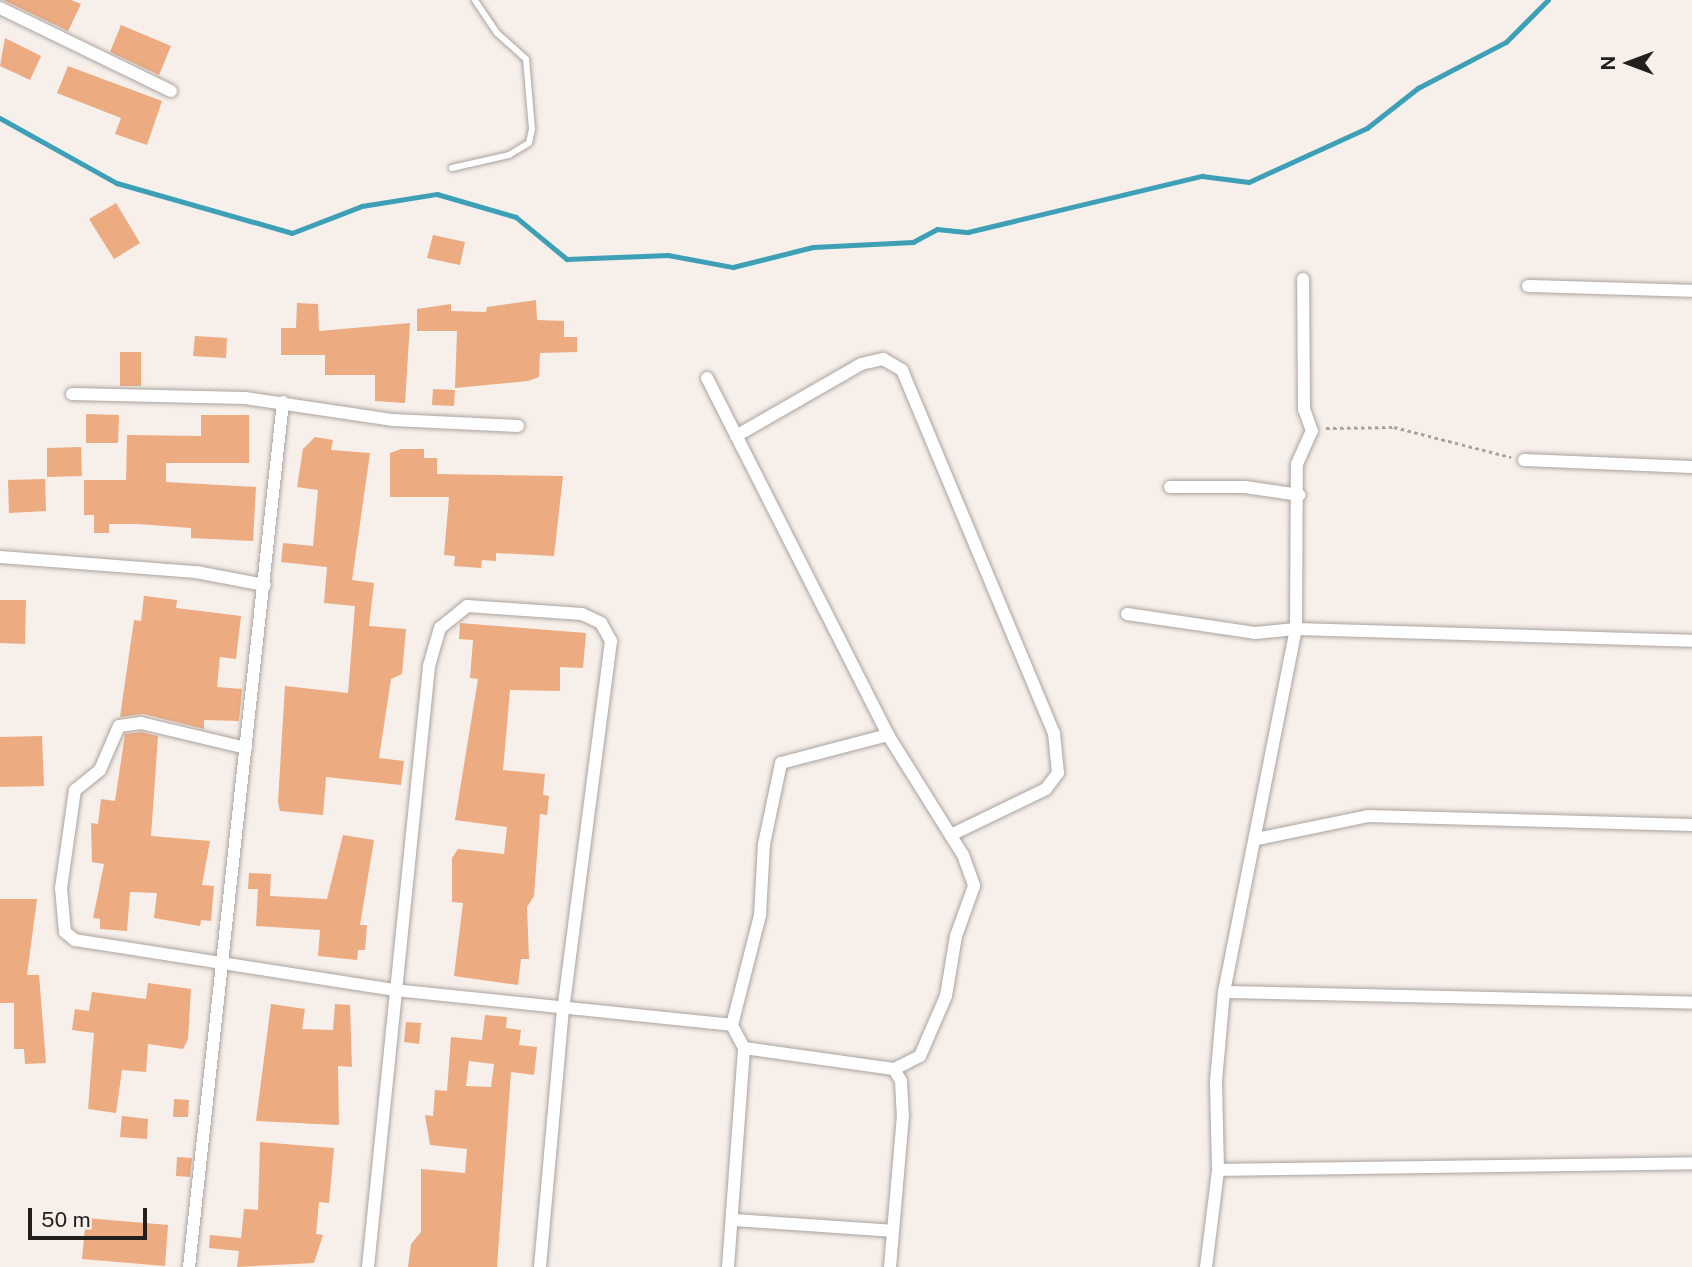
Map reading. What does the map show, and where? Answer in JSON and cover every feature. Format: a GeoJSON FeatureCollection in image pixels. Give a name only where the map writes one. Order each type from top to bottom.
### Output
{"type":"FeatureCollection","features":[{"type":"Feature","properties":{"kind":"street"},"geometry":{"type":"LineString","coordinates":[[0,8],[171,91]]}},
{"type":"Feature","properties":{"kind":"street"},"geometry":{"type":"LineString","coordinates":[[1206,1267],[1218,1170],[1216,1082],[1224,992],[1257,839],[1296,629],[1299,495],[1297,464],[1312,431],[1304,409],[1303,279]]}},
{"type":"Feature","properties":{"kind":"street"},"geometry":{"type":"LineString","coordinates":[[1528,286],[1692,291]]}},
{"type":"Feature","properties":{"kind":"street"},"geometry":{"type":"LineString","coordinates":[[736,436],[861,364],[883,359],[902,370],[1055,733],[1058,773],[1046,789],[951,835]]}},
{"type":"Feature","properties":{"kind":"street"},"geometry":{"type":"LineString","coordinates":[[707,378],[888,735],[951,835],[970,873],[972,899],[956,936],[946,996],[920,1056],[894,1069],[744,1048]]}},
{"type":"Feature","properties":{"kind":"street"},"geometry":{"type":"LineString","coordinates":[[72,394],[282,402],[393,421],[518,426]]}},
{"type":"Feature","properties":{"kind":"street"},"geometry":{"type":"LineString","coordinates":[[189,1267],[219,962],[265,585],[282,402]]}},
{"type":"Feature","properties":{"kind":"street"},"geometry":{"type":"LineString","coordinates":[[1524,460],[1692,467]]}},
{"type":"Feature","properties":{"kind":"street"},"geometry":{"type":"LineString","coordinates":[[1170,487],[1245,487],[1299,495]]}},
{"type":"Feature","properties":{"kind":"street"},"geometry":{"type":"LineString","coordinates":[[0,557],[196,572],[265,585]]}},
{"type":"Feature","properties":{"kind":"street"},"geometry":{"type":"LineString","coordinates":[[368,1267],[394,990],[429,666],[440,628],[467,606],[582,614],[601,624],[611,641],[563,1009],[541,1267]]}},
{"type":"Feature","properties":{"kind":"street"},"geometry":{"type":"LineString","coordinates":[[1127,614],[1255,634],[1296,629],[1692,641]]}},
{"type":"Feature","properties":{"kind":"street"},"geometry":{"type":"LineString","coordinates":[[246,748],[141,723],[119,726],[100,770],[75,790],[61,888],[62,924],[75,940],[394,990],[732,1025]]}},
{"type":"Feature","properties":{"kind":"street"},"geometry":{"type":"LineString","coordinates":[[728,1267],[744,1048],[732,1025],[760,915],[764,844],[781,763],[888,735]]}},
{"type":"Feature","properties":{"kind":"street"},"geometry":{"type":"LineString","coordinates":[[1257,839],[1368,816],[1692,825]]}},
{"type":"Feature","properties":{"kind":"street"},"geometry":{"type":"LineString","coordinates":[[1224,992],[1692,1003]]}},
{"type":"Feature","properties":{"kind":"street"},"geometry":{"type":"LineString","coordinates":[[890,1267],[903,1115],[901,1081],[894,1069]]}},
{"type":"Feature","properties":{"kind":"street"},"geometry":{"type":"LineString","coordinates":[[1218,1170],[1692,1163]]}},
{"type":"Feature","properties":{"kind":"street"},"geometry":{"type":"LineString","coordinates":[[733,1220],[893,1231]]}},
{"type":"Feature","properties":{"kind":"lane"},"geometry":{"type":"LineString","coordinates":[[452,168],[509,155],[529,143],[533,129],[526,59],[496,33],[475,0]]}},
{"type":"Feature","properties":{"kind":"path"},"geometry":{"type":"LineString","coordinates":[[1312,431],[1394,427],[1524,460]]}},
{"type":"Feature","properties":{"kind":"building"},"geometry":{"type":"Polygon","coordinates":[[[3,0],[71,0],[81,4],[68,31],[3,0]]]}},
{"type":"Feature","properties":{"kind":"building"},"geometry":{"type":"Polygon","coordinates":[[[121,25],[171,46],[159,75],[110,52],[121,25]]]}},
{"type":"Feature","properties":{"kind":"building"},"geometry":{"type":"Polygon","coordinates":[[[5,38],[41,56],[30,80],[0,66],[5,38]]]}},
{"type":"Feature","properties":{"kind":"building"},"geometry":{"type":"Polygon","coordinates":[[[68,66],[162,101],[147,145],[115,134],[121,118],[57,93],[68,66]]]}},
{"type":"Feature","properties":{"kind":"building"},"geometry":{"type":"Polygon","coordinates":[[[116,203],[140,243],[114,259],[89,219],[116,203]]]}},
{"type":"Feature","properties":{"kind":"building"},"geometry":{"type":"Polygon","coordinates":[[[433,235],[465,242],[460,265],[427,258],[433,235]]]}},
{"type":"Feature","properties":{"kind":"building"},"geometry":{"type":"Polygon","coordinates":[[[536,300],[537,320],[564,321],[564,337],[577,337],[577,352],[540,353],[539,377],[528,381],[455,388],[457,331],[417,331],[417,309],[451,304],[451,311],[486,312],[487,307],[536,300]]]}},
{"type":"Feature","properties":{"kind":"building"},"geometry":{"type":"Polygon","coordinates":[[[297,303],[318,304],[319,331],[410,323],[405,403],[375,401],[375,375],[325,375],[325,355],[281,355],[281,328],[296,328],[297,303]]]}},
{"type":"Feature","properties":{"kind":"building"},"geometry":{"type":"Polygon","coordinates":[[[195,336],[227,338],[226,358],[193,356],[195,336]]]}},
{"type":"Feature","properties":{"kind":"building"},"geometry":{"type":"Polygon","coordinates":[[[120,352],[141,352],[141,386],[120,386],[120,352]]]}},
{"type":"Feature","properties":{"kind":"building"},"geometry":{"type":"Polygon","coordinates":[[[433,389],[455,390],[454,406],[432,405],[433,389]]]}},
{"type":"Feature","properties":{"kind":"building"},"geometry":{"type":"Polygon","coordinates":[[[86,414],[119,415],[118,443],[86,443],[86,414]]]}},
{"type":"Feature","properties":{"kind":"building"},"geometry":{"type":"Polygon","coordinates":[[[201,415],[249,415],[249,463],[166,463],[166,482],[256,487],[253,541],[191,538],[191,528],[138,524],[109,524],[109,533],[94,533],[94,515],[84,515],[84,480],[126,480],[127,435],[201,436],[201,415]]]}},
{"type":"Feature","properties":{"kind":"building"},"geometry":{"type":"Polygon","coordinates":[[[315,437],[333,440],[331,450],[370,453],[352,580],[374,583],[369,626],[406,629],[402,674],[391,679],[379,758],[404,761],[401,785],[326,777],[323,815],[280,811],[278,802],[285,686],[348,693],[355,606],[324,603],[327,567],[281,562],[283,543],[313,546],[318,490],[297,487],[303,449],[315,437]]]}},
{"type":"Feature","properties":{"kind":"building"},"geometry":{"type":"Polygon","coordinates":[[[81,447],[82,476],[47,477],[47,448],[81,447]]]}},
{"type":"Feature","properties":{"kind":"building"},"geometry":{"type":"Polygon","coordinates":[[[401,449],[424,449],[424,458],[437,458],[437,474],[563,476],[554,556],[496,553],[496,561],[482,560],[481,568],[454,566],[455,556],[444,555],[449,497],[390,497],[390,453],[401,449]]]}},
{"type":"Feature","properties":{"kind":"building"},"geometry":{"type":"Polygon","coordinates":[[[45,479],[46,511],[9,513],[8,480],[45,479]]]}},
{"type":"Feature","properties":{"kind":"building"},"geometry":{"type":"Polygon","coordinates":[[[144,596],[177,600],[176,608],[241,616],[236,659],[220,657],[217,687],[242,689],[239,721],[204,720],[204,729],[143,714],[120,717],[134,620],[141,621],[144,596]]]}},
{"type":"Feature","properties":{"kind":"building"},"geometry":{"type":"Polygon","coordinates":[[[0,600],[26,600],[25,644],[0,643],[0,600]]]}},
{"type":"Feature","properties":{"kind":"building"},"geometry":{"type":"Polygon","coordinates":[[[460,623],[586,633],[583,668],[560,667],[560,691],[510,690],[503,770],[545,774],[543,795],[549,796],[547,815],[540,814],[534,896],[527,907],[529,959],[521,959],[518,985],[454,976],[463,903],[452,902],[452,858],[458,849],[504,854],[507,827],[455,820],[478,679],[470,678],[473,640],[459,639],[460,623]]]}},
{"type":"Feature","properties":{"kind":"building"},"geometry":{"type":"Polygon","coordinates":[[[141,732],[158,736],[151,836],[210,841],[202,885],[214,886],[211,921],[201,920],[200,926],[154,918],[157,893],[130,892],[127,931],[100,929],[100,919],[93,918],[104,864],[92,862],[91,823],[98,824],[101,799],[115,801],[125,734],[141,732]]]}},
{"type":"Feature","properties":{"kind":"building"},"geometry":{"type":"Polygon","coordinates":[[[42,736],[44,786],[0,787],[0,737],[42,736]]]}},
{"type":"Feature","properties":{"kind":"building"},"geometry":{"type":"Polygon","coordinates":[[[343,835],[374,840],[360,925],[367,925],[365,950],[358,950],[357,960],[318,956],[320,930],[256,926],[258,889],[248,889],[249,873],[271,874],[270,896],[327,899],[343,835]]]}},
{"type":"Feature","properties":{"kind":"building"},"geometry":{"type":"Polygon","coordinates":[[[0,899],[37,899],[27,975],[39,975],[46,1063],[25,1064],[24,1049],[14,1049],[14,1003],[0,1003],[0,899]]]}},
{"type":"Feature","properties":{"kind":"building"},"geometry":{"type":"Polygon","coordinates":[[[148,983],[191,989],[188,1039],[183,1049],[148,1044],[146,1072],[122,1070],[116,1113],[88,1109],[94,1033],[72,1030],[75,1009],[89,1011],[92,992],[146,999],[148,983]]]}},
{"type":"Feature","properties":{"kind":"building"},"geometry":{"type":"Polygon","coordinates":[[[271,1004],[305,1009],[302,1029],[333,1030],[335,1004],[350,1005],[352,1067],[338,1066],[339,1125],[256,1121],[271,1004]]]}},
{"type":"Feature","properties":{"kind":"building"},"geometry":{"type":"Polygon","coordinates":[[[485,1015],[507,1017],[506,1028],[521,1030],[519,1045],[537,1047],[534,1075],[511,1072],[497,1267],[408,1267],[411,1244],[421,1232],[421,1169],[465,1173],[467,1149],[430,1145],[425,1115],[433,1116],[435,1090],[447,1091],[451,1037],[482,1040],[485,1015]],[[469,1061],[466,1086],[491,1087],[494,1064],[469,1061]]]}},
{"type":"Feature","properties":{"kind":"building"},"geometry":{"type":"Polygon","coordinates":[[[406,1022],[421,1023],[419,1044],[404,1042],[406,1022]]]}},
{"type":"Feature","properties":{"kind":"building"},"geometry":{"type":"Polygon","coordinates":[[[174,1099],[189,1100],[188,1117],[173,1117],[174,1099]]]}},
{"type":"Feature","properties":{"kind":"building"},"geometry":{"type":"Polygon","coordinates":[[[122,1116],[148,1119],[147,1139],[120,1137],[122,1116]]]}},
{"type":"Feature","properties":{"kind":"building"},"geometry":{"type":"Polygon","coordinates":[[[260,1142],[334,1148],[329,1203],[319,1202],[316,1234],[323,1235],[314,1263],[237,1267],[239,1251],[209,1248],[210,1235],[241,1238],[244,1209],[258,1210],[260,1142]]]}},
{"type":"Feature","properties":{"kind":"building"},"geometry":{"type":"Polygon","coordinates":[[[177,1157],[192,1158],[190,1177],[176,1176],[177,1157]]]}},
{"type":"Feature","properties":{"kind":"building"},"geometry":{"type":"Polygon","coordinates":[[[86,1218],[168,1225],[165,1266],[82,1259],[86,1218]]]}},
{"type":"Feature","properties":{"kind":"waterway"},"geometry":{"type":"LineString","coordinates":[[0,118],[117,183],[292,233],[362,206],[437,194],[516,217],[567,259],[668,255],[733,267],[813,247],[913,242],[937,229],[968,232],[1202,176],[1249,182],[1367,128],[1418,88],[1506,42],[1548,0]]}}]}
